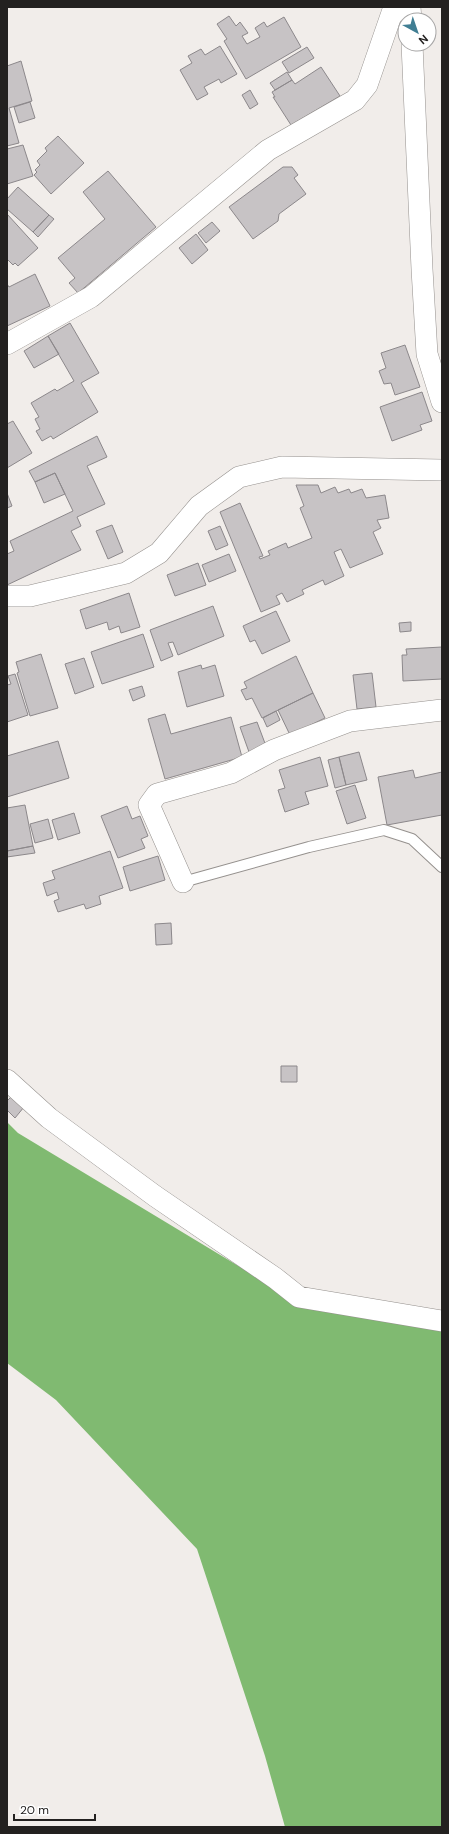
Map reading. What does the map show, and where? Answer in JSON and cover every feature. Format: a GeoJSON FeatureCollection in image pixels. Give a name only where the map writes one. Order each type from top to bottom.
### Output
{"type":"FeatureCollection","features":[{"type":"Feature","properties":{"kind":"street"},"geometry":{"type":"LineString","coordinates":[[7,344],[91,297],[268,150],[355,100],[367,85],[394,7]]}},
{"type":"Feature","properties":{"kind":"street"},"geometry":{"type":"LineString","coordinates":[[412,52],[422,269],[428,354],[442,402]]}},
{"type":"Feature","properties":{"kind":"street"},"geometry":{"type":"LineString","coordinates":[[7,596],[30,596],[126,573],[159,553],[198,506],[239,477],[282,467],[442,470]]}},
{"type":"Feature","properties":{"kind":"street"},"geometry":{"type":"LineString","coordinates":[[183,882],[150,805],[157,794],[231,773],[274,750],[350,721],[442,710]]}},
{"type":"Feature","properties":{"kind":"street"},"geometry":{"type":"LineString","coordinates":[[7,1080],[49,1118],[155,1196],[276,1278],[299,1297],[442,1322]]}},
{"type":"Feature","properties":{"kind":"lane"},"geometry":{"type":"LineString","coordinates":[[183,882],[309,846],[384,830],[412,838],[442,867]]}},
{"type":"Feature","properties":{"kind":"green space"},"geometry":{"type":"Polygon","coordinates":[[[7,1122],[18,1133],[265,1282],[442,1322],[442,1827],[285,1827],[265,1756],[197,1549],[56,1400],[7,1363],[7,1122]]]}},
{"type":"Feature","properties":{"kind":"building"},"geometry":{"type":"Polygon","coordinates":[[[229,16],[236,26],[240,22],[248,33],[242,36],[247,44],[260,37],[255,28],[264,22],[267,27],[284,17],[301,47],[246,79],[224,41],[227,39],[217,24],[229,16]]]}},
{"type":"Feature","properties":{"kind":"building"},"geometry":{"type":"Polygon","coordinates":[[[220,46],[237,74],[221,83],[219,79],[204,87],[208,94],[197,100],[180,70],[192,63],[188,56],[201,49],[205,55],[220,46]]]}},
{"type":"Feature","properties":{"kind":"building"},"geometry":{"type":"Polygon","coordinates":[[[307,47],[314,58],[289,73],[282,62],[307,47]]]}},
{"type":"Feature","properties":{"kind":"building"},"geometry":{"type":"Polygon","coordinates":[[[21,61],[32,101],[9,108],[19,143],[7,146],[7,66],[21,61]]]}},
{"type":"Feature","properties":{"kind":"building"},"geometry":{"type":"Polygon","coordinates":[[[321,67],[340,96],[291,125],[273,97],[275,97],[272,92],[292,80],[295,84],[321,67]]]}},
{"type":"Feature","properties":{"kind":"building"},"geometry":{"type":"Polygon","coordinates":[[[287,72],[292,80],[275,90],[270,83],[287,72]]]}},
{"type":"Feature","properties":{"kind":"building"},"geometry":{"type":"Polygon","coordinates":[[[250,90],[258,104],[250,109],[242,95],[250,90]]]}},
{"type":"Feature","properties":{"kind":"building"},"geometry":{"type":"Polygon","coordinates":[[[30,102],[35,118],[19,123],[14,107],[30,102]]]}},
{"type":"Feature","properties":{"kind":"building"},"geometry":{"type":"Polygon","coordinates":[[[58,136],[84,163],[51,194],[34,175],[37,172],[35,170],[40,165],[37,161],[47,151],[45,148],[58,136]]]}},
{"type":"Feature","properties":{"kind":"building"},"geometry":{"type":"Polygon","coordinates":[[[23,145],[33,176],[7,184],[7,149],[23,145]]]}},
{"type":"Feature","properties":{"kind":"building"},"geometry":{"type":"Polygon","coordinates":[[[283,167],[292,167],[298,175],[294,178],[306,194],[279,214],[278,221],[253,239],[229,207],[283,167]]]}},
{"type":"Feature","properties":{"kind":"building"},"geometry":{"type":"Polygon","coordinates":[[[108,171],[156,227],[78,293],[69,283],[75,278],[58,258],[105,219],[83,192],[108,171]]]}},
{"type":"Feature","properties":{"kind":"building"},"geometry":{"type":"Polygon","coordinates":[[[18,187],[49,215],[33,232],[7,209],[7,199],[18,187]]]}},
{"type":"Feature","properties":{"kind":"building"},"geometry":{"type":"Polygon","coordinates":[[[7,214],[38,248],[18,266],[15,263],[13,265],[7,259],[7,214]]]}},
{"type":"Feature","properties":{"kind":"building"},"geometry":{"type":"Polygon","coordinates":[[[49,215],[54,219],[38,237],[33,232],[49,215]]]}},
{"type":"Feature","properties":{"kind":"building"},"geometry":{"type":"Polygon","coordinates":[[[212,222],[220,231],[206,243],[198,233],[212,222]]]}},
{"type":"Feature","properties":{"kind":"building"},"geometry":{"type":"Polygon","coordinates":[[[196,234],[208,250],[192,264],[179,248],[196,234]]]}},
{"type":"Feature","properties":{"kind":"building"},"geometry":{"type":"Polygon","coordinates":[[[35,274],[50,306],[7,326],[7,284],[9,287],[35,274]]]}},
{"type":"Feature","properties":{"kind":"building"},"geometry":{"type":"Polygon","coordinates":[[[70,323],[99,373],[81,383],[98,412],[53,439],[51,436],[42,441],[36,431],[40,429],[35,419],[39,417],[31,403],[55,389],[57,391],[74,381],[48,336],[70,323]]]}},
{"type":"Feature","properties":{"kind":"building"},"geometry":{"type":"Polygon","coordinates":[[[48,336],[59,354],[34,368],[24,351],[48,336]]]}},
{"type":"Feature","properties":{"kind":"building"},"geometry":{"type":"Polygon","coordinates":[[[405,345],[420,387],[395,395],[391,383],[384,384],[379,371],[386,368],[381,353],[405,345]]]}},
{"type":"Feature","properties":{"kind":"building"},"geometry":{"type":"Polygon","coordinates":[[[422,392],[432,421],[420,425],[422,430],[392,441],[380,407],[422,392]]]}},
{"type":"Feature","properties":{"kind":"building"},"geometry":{"type":"Polygon","coordinates":[[[13,421],[32,453],[7,468],[7,424],[13,421]]]}},
{"type":"Feature","properties":{"kind":"building"},"geometry":{"type":"Polygon","coordinates":[[[97,436],[107,457],[87,466],[105,504],[77,517],[81,526],[71,531],[81,550],[7,585],[7,554],[14,551],[10,541],[73,511],[55,473],[35,482],[29,471],[97,436]]]}},
{"type":"Feature","properties":{"kind":"building"},"geometry":{"type":"Polygon","coordinates":[[[55,473],[65,494],[44,503],[35,482],[55,473]]]}},
{"type":"Feature","properties":{"kind":"building"},"geometry":{"type":"Polygon","coordinates":[[[296,485],[318,485],[321,493],[335,487],[338,493],[349,489],[351,493],[362,489],[366,498],[385,495],[389,518],[377,520],[381,528],[373,532],[383,554],[350,568],[341,549],[334,552],[344,576],[325,585],[323,580],[302,590],[304,594],[287,602],[282,593],[276,596],[280,604],[261,612],[220,512],[240,503],[263,556],[259,557],[260,559],[270,555],[268,551],[286,543],[288,548],[312,538],[300,508],[304,506],[296,485]]]}},
{"type":"Feature","properties":{"kind":"building"},"geometry":{"type":"Polygon","coordinates":[[[7,493],[12,506],[7,508],[7,493]]]}},
{"type":"Feature","properties":{"kind":"building"},"geometry":{"type":"Polygon","coordinates":[[[112,525],[123,552],[108,559],[96,531],[112,525]]]}},
{"type":"Feature","properties":{"kind":"building"},"geometry":{"type":"Polygon","coordinates":[[[220,526],[228,545],[216,550],[208,531],[220,526]]]}},
{"type":"Feature","properties":{"kind":"building"},"geometry":{"type":"Polygon","coordinates":[[[229,554],[236,571],[209,582],[202,565],[229,554]]]}},
{"type":"Feature","properties":{"kind":"building"},"geometry":{"type":"Polygon","coordinates":[[[198,563],[206,585],[175,596],[167,575],[198,563]]]}},
{"type":"Feature","properties":{"kind":"building"},"geometry":{"type":"Polygon","coordinates":[[[129,593],[140,627],[121,633],[119,626],[109,630],[107,622],[86,629],[80,610],[129,593]]]}},
{"type":"Feature","properties":{"kind":"building"},"geometry":{"type":"Polygon","coordinates":[[[213,606],[224,636],[178,655],[173,642],[168,643],[173,656],[161,661],[150,630],[213,606]]]}},
{"type":"Feature","properties":{"kind":"building"},"geometry":{"type":"Polygon","coordinates":[[[276,611],[290,641],[262,654],[255,640],[250,642],[243,626],[276,611]]]}},
{"type":"Feature","properties":{"kind":"building"},"geometry":{"type":"Polygon","coordinates":[[[411,622],[411,631],[400,632],[399,623],[411,622]]]}},
{"type":"Feature","properties":{"kind":"building"},"geometry":{"type":"Polygon","coordinates":[[[143,634],[154,667],[102,684],[91,652],[143,634]]]}},
{"type":"Feature","properties":{"kind":"building"},"geometry":{"type":"Polygon","coordinates":[[[442,647],[442,679],[403,681],[402,655],[407,655],[406,649],[442,647]]]}},
{"type":"Feature","properties":{"kind":"building"},"geometry":{"type":"Polygon","coordinates":[[[41,654],[58,708],[30,716],[17,673],[19,672],[16,662],[41,654]]]}},
{"type":"Feature","properties":{"kind":"building"},"geometry":{"type":"Polygon","coordinates":[[[296,656],[313,693],[262,718],[252,698],[246,700],[241,690],[247,688],[244,682],[296,656]]]}},
{"type":"Feature","properties":{"kind":"building"},"geometry":{"type":"Polygon","coordinates":[[[84,658],[94,687],[75,694],[65,664],[84,658]]]}},
{"type":"Feature","properties":{"kind":"building"},"geometry":{"type":"Polygon","coordinates":[[[201,665],[202,669],[215,665],[224,696],[187,707],[178,672],[201,665]]]}},
{"type":"Feature","properties":{"kind":"building"},"geometry":{"type":"Polygon","coordinates":[[[372,673],[376,707],[357,709],[353,675],[372,673]]]}},
{"type":"Feature","properties":{"kind":"building"},"geometry":{"type":"Polygon","coordinates":[[[15,674],[28,715],[7,722],[7,685],[11,684],[8,676],[15,674]]]}},
{"type":"Feature","properties":{"kind":"building"},"geometry":{"type":"Polygon","coordinates":[[[142,686],[145,696],[133,701],[129,690],[142,686]]]}},
{"type":"Feature","properties":{"kind":"building"},"geometry":{"type":"Polygon","coordinates":[[[313,693],[325,718],[290,735],[278,710],[313,693]]]}},
{"type":"Feature","properties":{"kind":"building"},"geometry":{"type":"Polygon","coordinates":[[[276,711],[280,720],[267,727],[263,718],[276,711]]]}},
{"type":"Feature","properties":{"kind":"building"},"geometry":{"type":"Polygon","coordinates":[[[165,714],[171,734],[231,717],[242,757],[165,779],[148,719],[165,714]]]}},
{"type":"Feature","properties":{"kind":"building"},"geometry":{"type":"Polygon","coordinates":[[[257,722],[266,746],[249,752],[240,727],[257,722]]]}},
{"type":"Feature","properties":{"kind":"building"},"geometry":{"type":"Polygon","coordinates":[[[58,741],[69,778],[7,797],[7,756],[58,741]]]}},
{"type":"Feature","properties":{"kind":"building"},"geometry":{"type":"Polygon","coordinates":[[[359,752],[367,780],[346,785],[339,757],[359,752]]]}},
{"type":"Feature","properties":{"kind":"building"},"geometry":{"type":"Polygon","coordinates":[[[320,757],[328,786],[305,792],[309,804],[285,812],[278,790],[285,788],[279,770],[320,757]]]}},
{"type":"Feature","properties":{"kind":"building"},"geometry":{"type":"Polygon","coordinates":[[[339,757],[346,785],[335,788],[328,760],[339,757]]]}},
{"type":"Feature","properties":{"kind":"building"},"geometry":{"type":"Polygon","coordinates":[[[413,770],[415,778],[442,772],[442,815],[387,825],[378,777],[413,770]]]}},
{"type":"Feature","properties":{"kind":"building"},"geometry":{"type":"Polygon","coordinates":[[[355,785],[366,818],[347,824],[336,791],[355,785]]]}},
{"type":"Feature","properties":{"kind":"building"},"geometry":{"type":"Polygon","coordinates":[[[25,805],[33,846],[7,851],[7,808],[25,805]]]}},
{"type":"Feature","properties":{"kind":"building"},"geometry":{"type":"Polygon","coordinates":[[[127,806],[132,819],[140,816],[148,836],[141,839],[145,848],[118,858],[101,816],[127,806]]]}},
{"type":"Feature","properties":{"kind":"building"},"geometry":{"type":"Polygon","coordinates":[[[74,813],[80,833],[58,840],[52,820],[74,813]]]}},
{"type":"Feature","properties":{"kind":"building"},"geometry":{"type":"Polygon","coordinates":[[[48,819],[53,838],[35,843],[30,824],[48,819]]]}},
{"type":"Feature","properties":{"kind":"building"},"geometry":{"type":"Polygon","coordinates":[[[33,846],[35,853],[7,857],[7,851],[33,846]]]}},
{"type":"Feature","properties":{"kind":"building"},"geometry":{"type":"Polygon","coordinates":[[[110,851],[123,888],[99,896],[101,904],[86,909],[84,904],[58,912],[54,901],[59,899],[57,892],[47,896],[43,883],[55,879],[52,871],[110,851]]]}},
{"type":"Feature","properties":{"kind":"building"},"geometry":{"type":"Polygon","coordinates":[[[158,856],[165,880],[130,891],[123,867],[158,856]]]}},
{"type":"Feature","properties":{"kind":"building"},"geometry":{"type":"Polygon","coordinates":[[[171,923],[172,944],[156,945],[155,924],[171,923]]]}},
{"type":"Feature","properties":{"kind":"building"},"geometry":{"type":"Polygon","coordinates":[[[281,1066],[297,1066],[297,1082],[281,1082],[281,1066]]]}},
{"type":"Feature","properties":{"kind":"building"},"geometry":{"type":"Polygon","coordinates":[[[11,1097],[24,1107],[15,1118],[7,1110],[7,1101],[11,1097]]]}}]}
